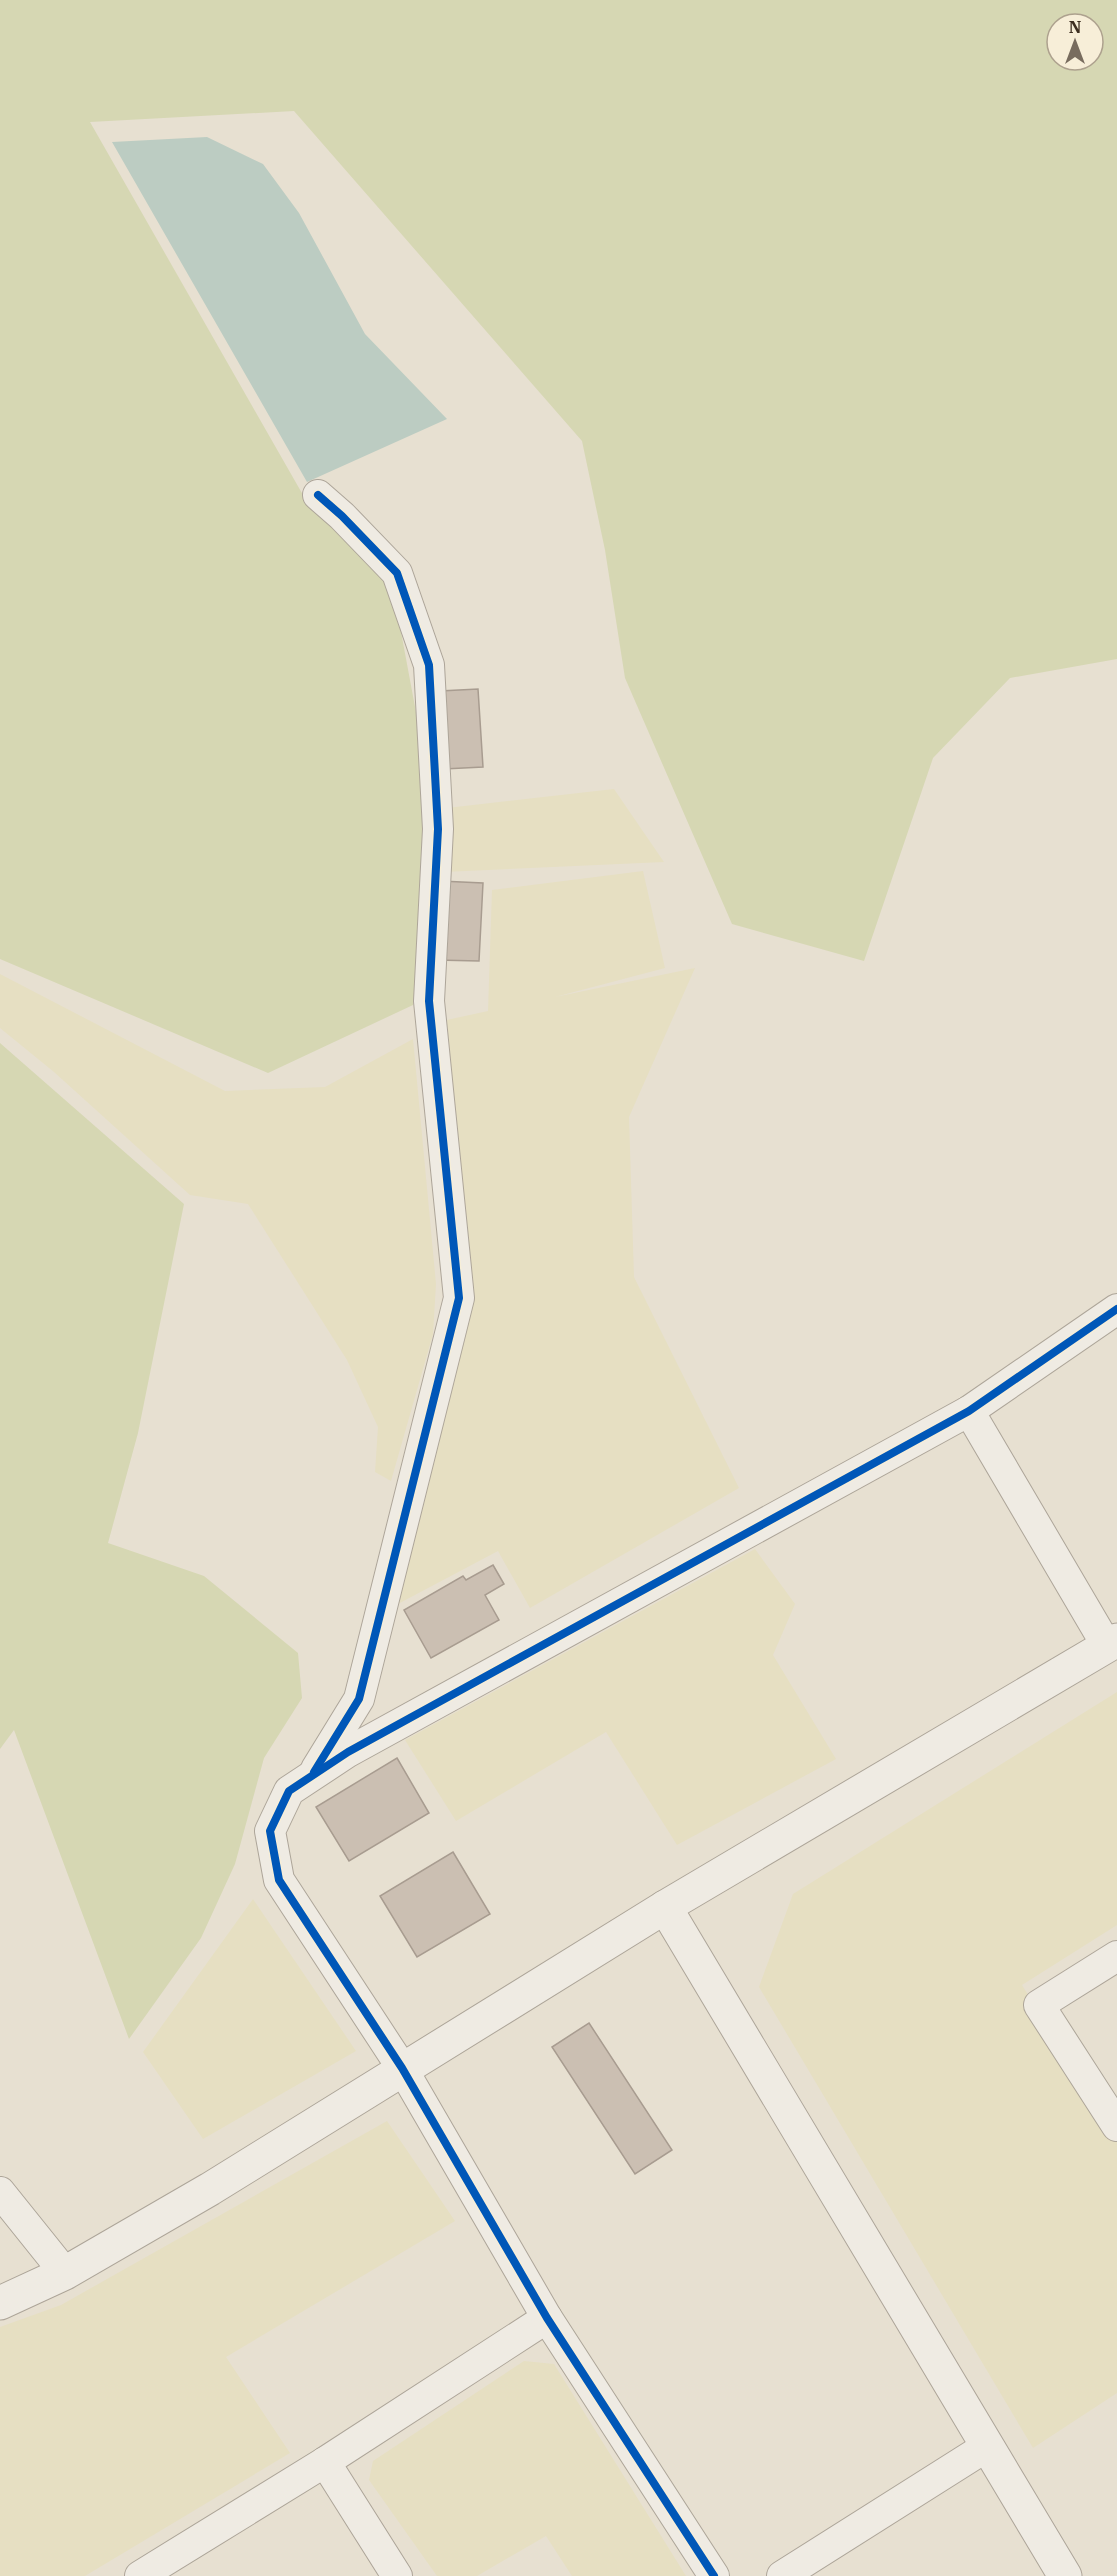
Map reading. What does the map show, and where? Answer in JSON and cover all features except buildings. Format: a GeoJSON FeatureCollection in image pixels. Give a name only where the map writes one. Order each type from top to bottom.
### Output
{"type":"FeatureCollection","features":[{"type":"Feature","properties":{"kind":"street"},"geometry":{"type":"LineString","coordinates":[[312,1774],[359,1699],[459,1298],[429,1001],[438,829],[429,665],[397,573],[342,516],[318,495]]}},
{"type":"Feature","properties":{"kind":"street"},"geometry":{"type":"LineString","coordinates":[[714,2576],[547,2318],[402,2068],[279,1880],[270,1831],[289,1791],[312,1774],[348,1752],[969,1411],[1117,1309]]}},
{"type":"Feature","properties":{"kind":"street"},"geometry":{"type":"LineString","coordinates":[[0,2303],[65,2273],[210,2188],[665,1907],[1112,1643],[969,1411]]}},
{"type":"Feature","properties":{"kind":"street"},"geometry":{"type":"LineString","coordinates":[[665,1907],[1065,2576]]}},
{"type":"Feature","properties":{"kind":"street"},"geometry":{"type":"LineString","coordinates":[[1117,1956],[1039,2005],[1117,2126]]}},
{"type":"Feature","properties":{"kind":"street"},"geometry":{"type":"LineString","coordinates":[[0,2192],[65,2273]]}},
{"type":"Feature","properties":{"kind":"street"},"geometry":{"type":"LineString","coordinates":[[140,2576],[325,2462],[547,2318]]}},
{"type":"Feature","properties":{"kind":"street"},"geometry":{"type":"LineString","coordinates":[[782,2576],[986,2447]]}},
{"type":"Feature","properties":{"kind":"street"},"geometry":{"type":"LineString","coordinates":[[325,2462],[397,2576]]}},
{"type":"Feature","properties":{"kind":"shaded area"},"geometry":{"type":"Polygon","coordinates":[[[207,137],[263,164],[299,213],[365,334],[447,419],[307,482],[112,142],[207,137]]]}},
{"type":"Feature","properties":{"kind":"shaded area"},"geometry":{"type":"Polygon","coordinates":[[[614,789],[664,862],[444,872],[447,808],[614,789]]]}},
{"type":"Feature","properties":{"kind":"shaded area"},"geometry":{"type":"Polygon","coordinates":[[[643,871],[665,968],[555,997],[695,968],[629,1117],[634,1277],[739,1488],[530,1608],[498,1551],[396,1605],[470,1289],[442,1021],[488,1011],[492,890],[643,871]]]}},
{"type":"Feature","properties":{"kind":"shaded area"},"geometry":{"type":"Polygon","coordinates":[[[0,974],[225,1091],[325,1087],[413,1039],[436,1284],[433,1334],[391,1481],[375,1472],[378,1427],[347,1360],[248,1204],[190,1195],[54,1072],[0,1028],[0,974]]]}},
{"type":"Feature","properties":{"kind":"shaded area"},"geometry":{"type":"Polygon","coordinates":[[[755,1549],[795,1604],[773,1655],[836,1759],[677,1845],[606,1732],[456,1821],[405,1740],[755,1549]]]}},
{"type":"Feature","properties":{"kind":"shaded area"},"geometry":{"type":"Polygon","coordinates":[[[1117,1692],[1117,1925],[1022,1985],[1117,2140],[1117,2393],[1033,2448],[759,1987],[793,1894],[1117,1692]]]}},
{"type":"Feature","properties":{"kind":"shaded area"},"geometry":{"type":"Polygon","coordinates":[[[253,1899],[356,2051],[203,2139],[143,2052],[253,1899]]]}},
{"type":"Feature","properties":{"kind":"shaded area"},"geometry":{"type":"Polygon","coordinates":[[[387,2121],[455,2221],[226,2357],[290,2453],[85,2576],[0,2576],[0,2327],[61,2305],[387,2121]]]}},
{"type":"Feature","properties":{"kind":"shaded area"},"geometry":{"type":"Polygon","coordinates":[[[524,2361],[554,2364],[686,2576],[572,2576],[546,2536],[477,2576],[437,2576],[369,2480],[373,2461],[524,2361]]]}},
{"type":"Feature","properties":{"kind":"green space"},"geometry":{"type":"Polygon","coordinates":[[[0,0],[1117,0],[1117,659],[1010,678],[933,758],[864,961],[732,924],[625,678],[605,550],[582,441],[294,111],[90,122],[303,495],[390,573],[421,739],[423,905],[413,1005],[268,1073],[0,959],[0,0]]]}},
{"type":"Feature","properties":{"kind":"green space"},"geometry":{"type":"Polygon","coordinates":[[[0,1043],[184,1204],[138,1433],[108,1543],[204,1576],[298,1653],[302,1698],[264,1758],[235,1864],[201,1938],[129,2039],[14,1730],[0,1749],[0,1043]]]}},
{"type":"Feature","properties":{"kind":"cycle path"},"geometry":{"type":"LineString","coordinates":[[314,1772],[359,1699],[459,1298],[429,1001],[438,829],[429,665],[397,573],[342,516],[318,495]]}},
{"type":"Feature","properties":{"kind":"cycle path"},"geometry":{"type":"LineString","coordinates":[[714,2576],[547,2318],[402,2068],[279,1880],[270,1831],[289,1791],[348,1752],[969,1411],[1117,1309]]}}]}
